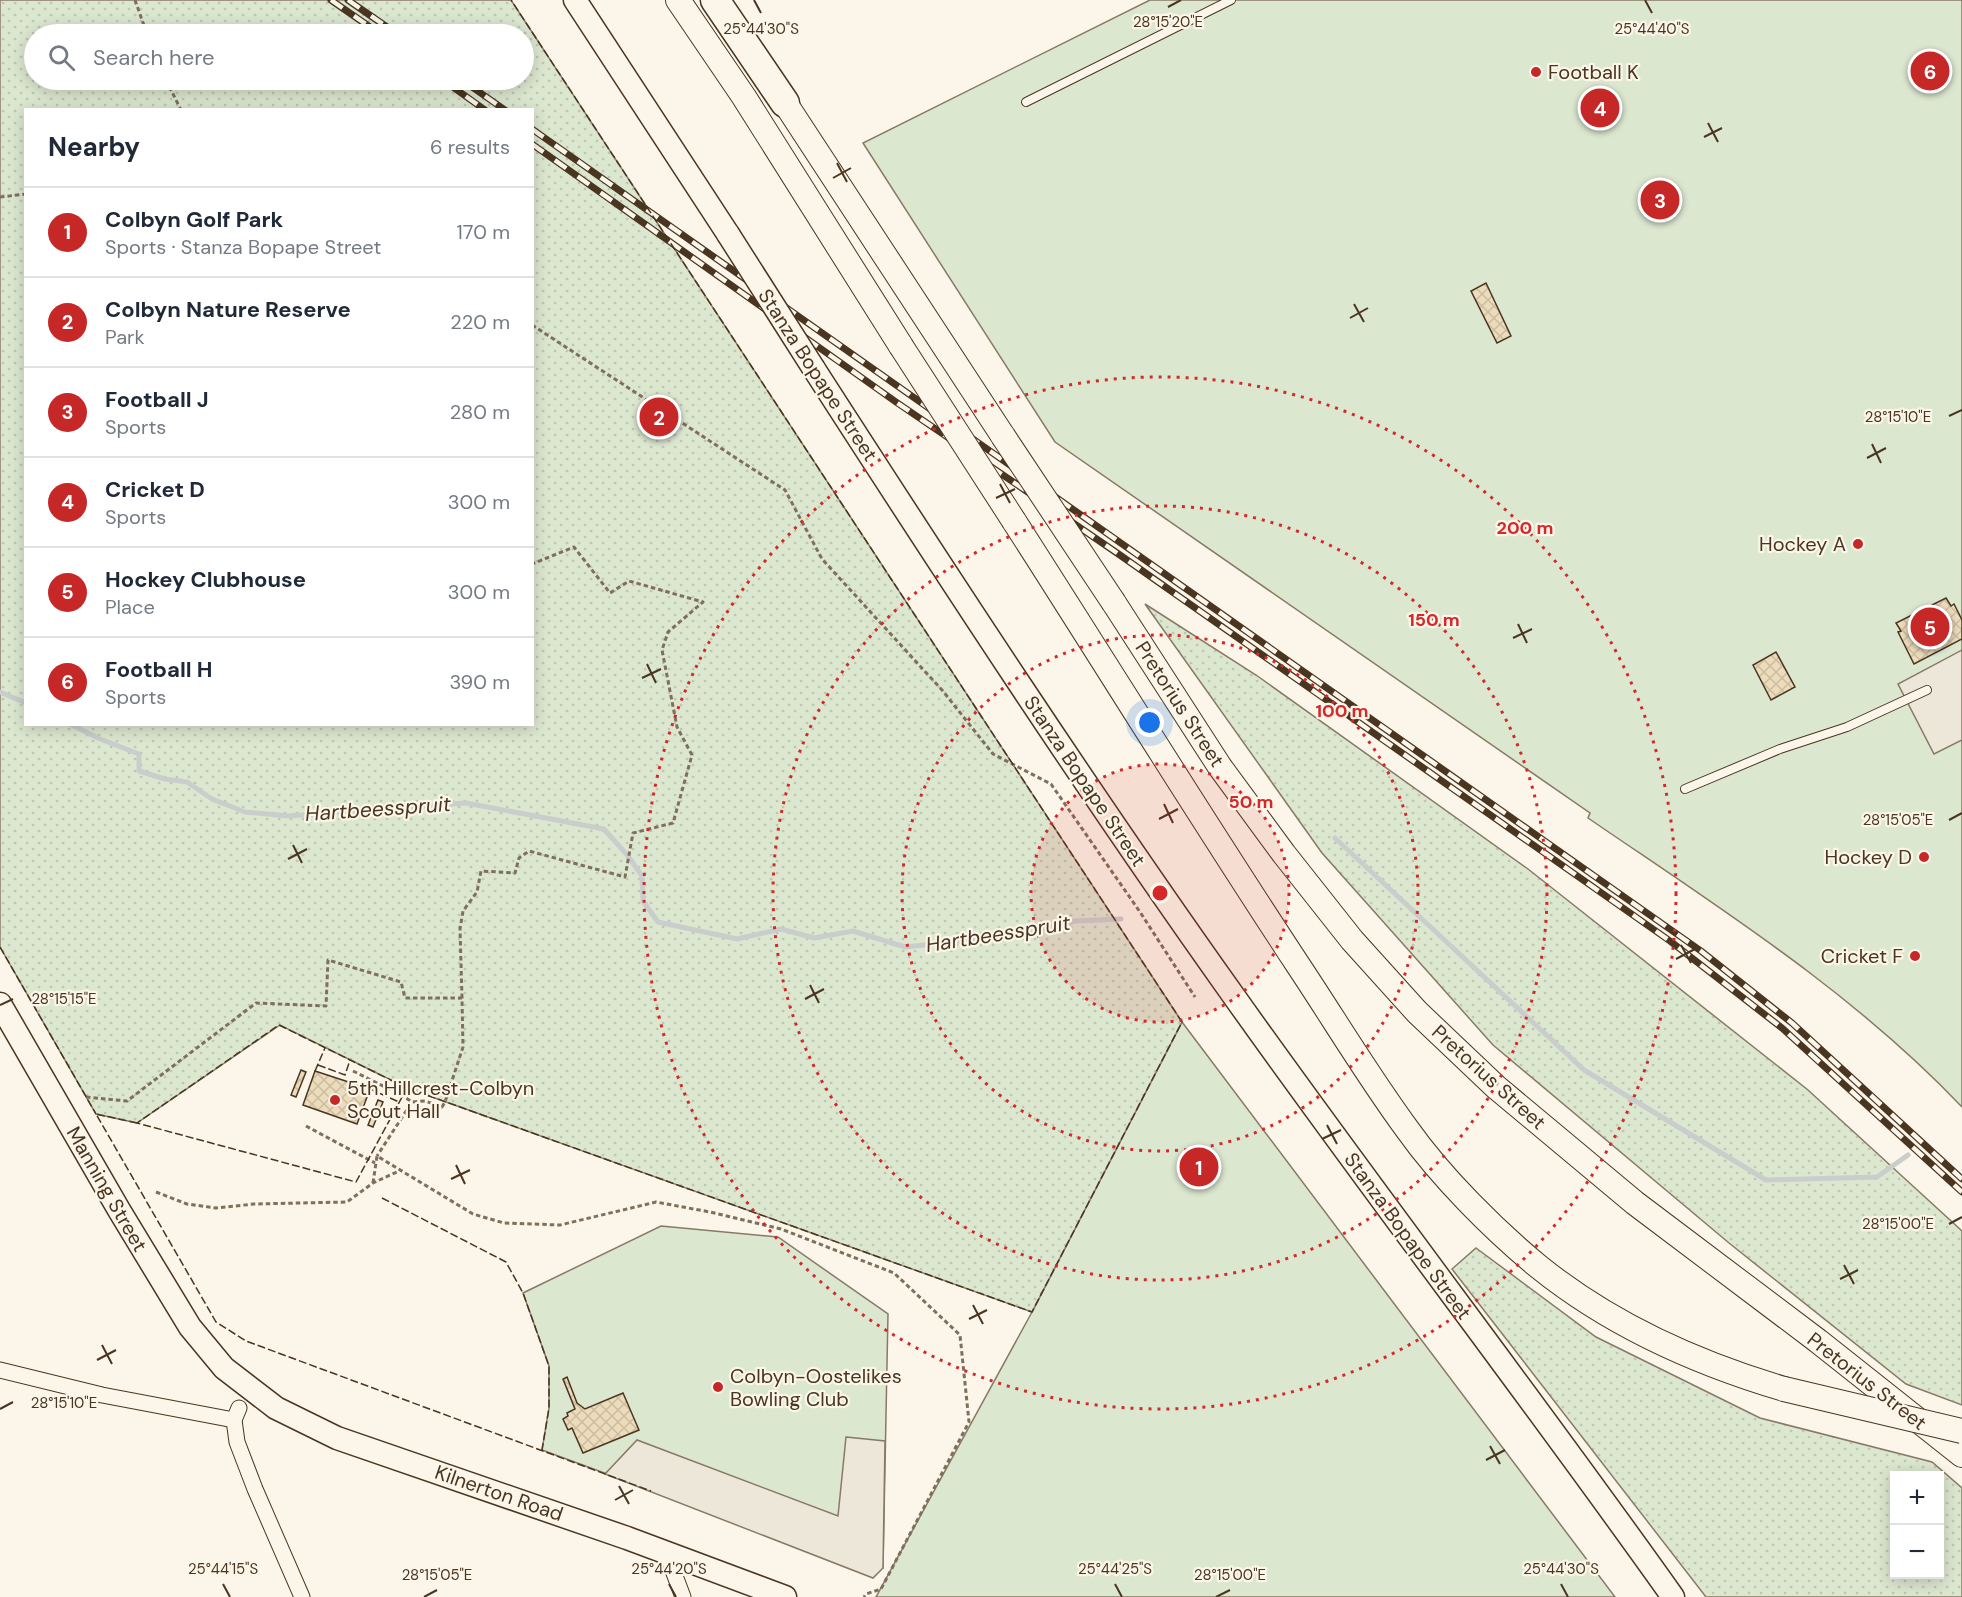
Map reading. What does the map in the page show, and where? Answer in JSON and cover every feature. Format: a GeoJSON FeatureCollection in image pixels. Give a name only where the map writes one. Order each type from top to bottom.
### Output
{"type":"FeatureCollection","features":[{"type":"Feature","properties":{"kind":"highway"},"geometry":{"type":"LineString","coordinates":[[715,0],[785,103]]}},
{"type":"Feature","properties":{"kind":"highway"},"geometry":{"type":"LineString","coordinates":[[727,0],[785,103]]}},
{"type":"Feature","properties":{"kind":"main road","name":"Stanza Bopape Street"},"geometry":{"type":"LineString","coordinates":[[575,0],[1021,686],[1223,982],[1445,1287],[1590,1480],[1673,1597]]}},
{"type":"Feature","properties":{"kind":"main road"},"geometry":{"type":"LineString","coordinates":[[678,0],[744,97],[1258,905],[1407,1130],[1448,1180],[1539,1267],[1582,1298],[1626,1325],[1676,1351],[1716,1368],[1784,1389],[1962,1431]]}},
{"type":"Feature","properties":{"kind":"main road","name":"Pretorius Street"},"geometry":{"type":"LineString","coordinates":[[785,103],[1221,767],[1284,854],[1352,940],[1417,1012],[1496,1087],[1635,1203],[1818,1341],[1962,1455]]}},
{"type":"Feature","properties":{"kind":"main road","name":"Manning Street"},"geometry":{"type":"LineString","coordinates":[[0,1004],[161,1281],[190,1327],[224,1368]]}},
{"type":"Feature","properties":{"kind":"main road","name":"Kilnerton Road"},"geometry":{"type":"LineString","coordinates":[[224,1368],[276,1407],[337,1438],[666,1552],[785,1597]]}},
{"type":"Feature","properties":{"kind":"street"},"geometry":{"type":"LineString","coordinates":[[0,1370],[74,1389],[237,1414],[237,1442],[243,1459],[302,1597]]}},
{"type":"Feature","properties":{"kind":"street"},"geometry":{"type":"LineString","coordinates":[[666,1552],[683,1597]]}},
{"type":"Feature","properties":{"kind":"lane"},"geometry":{"type":"LineString","coordinates":[[1026,102],[1231,0]]}},
{"type":"Feature","properties":{"kind":"lane"},"geometry":{"type":"LineString","coordinates":[[1685,789],[1780,749],[1847,727],[1928,690]]}},
{"type":"Feature","properties":{"kind":"path"},"geometry":{"type":"LineString","coordinates":[[135,0],[143,24]]}},
{"type":"Feature","properties":{"kind":"path"},"geometry":{"type":"LineString","coordinates":[[171,90],[180,108]]}},
{"type":"Feature","properties":{"kind":"path"},"geometry":{"type":"LineString","coordinates":[[0,197],[24,194]]}},
{"type":"Feature","properties":{"kind":"path"},"geometry":{"type":"LineString","coordinates":[[534,326],[784,490],[822,559],[942,690],[993,754],[1051,784],[1196,997]]}},
{"type":"Feature","properties":{"kind":"path"},"geometry":{"type":"LineString","coordinates":[[352,1071],[411,1102],[425,1101],[442,1107],[446,1102],[464,1047],[461,920],[463,911],[477,892],[481,871],[515,873],[519,858],[529,851],[625,877],[633,833],[673,823],[692,755],[677,727],[662,650],[668,632],[703,602],[629,581],[610,593],[574,547],[534,563]]}},
{"type":"Feature","properties":{"kind":"path"},"geometry":{"type":"LineString","coordinates":[[86,1097],[127,1101],[256,1003],[326,1006],[328,960],[401,982],[405,998],[462,998]]}},
{"type":"Feature","properties":{"kind":"path"},"geometry":{"type":"LineString","coordinates":[[373,1183],[377,1156],[411,1102]]}},
{"type":"Feature","properties":{"kind":"path"},"geometry":{"type":"LineString","coordinates":[[306,1126],[375,1163]]}},
{"type":"Feature","properties":{"kind":"path"},"geometry":{"type":"LineString","coordinates":[[377,1156],[473,1214],[504,1223],[560,1225],[656,1202],[781,1229],[894,1273],[960,1335],[969,1422],[881,1589],[866,1594],[864,1597]]}},
{"type":"Feature","properties":{"kind":"path"},"geometry":{"type":"LineString","coordinates":[[156,1192],[187,1203],[216,1208],[254,1204],[347,1202],[373,1183],[399,1171]]}},
{"type":"Feature","properties":{"kind":"green space"},"geometry":{"type":"Polygon","coordinates":[[[0,0],[511,0],[527,24],[24,24],[24,90],[534,90],[534,35],[1182,1022],[1032,1312],[407,1088],[280,1025],[137,1123],[96,1114],[0,947],[0,0]]]}},
{"type":"Feature","properties":{"kind":"green space"},"geometry":{"type":"Polygon","coordinates":[[[1150,0],[1962,0],[1962,1107],[1876,1026],[1783,953],[1588,818],[1590,813],[1055,442],[863,143],[1150,0]]]}},
{"type":"Feature","properties":{"kind":"green space"},"geometry":{"type":"Polygon","coordinates":[[[1145,604],[1256,675],[1528,869],[1808,1090],[1962,1231],[1962,1405],[1906,1384],[1729,1243],[1493,1045],[1322,853],[1145,604]]]}},
{"type":"Feature","properties":{"kind":"green space"},"geometry":{"type":"Polygon","coordinates":[[[1182,1022],[1615,1597],[876,1597],[1032,1312],[1182,1022]]]}},
{"type":"Feature","properties":{"kind":"green space","name":"Colbyn-Oostelikes Bowling Club"},"geometry":{"type":"Polygon","coordinates":[[[661,1226],[778,1237],[888,1314],[883,1568],[664,1495],[542,1450],[549,1408],[549,1366],[523,1293],[661,1226]]]}},
{"type":"Feature","properties":{"kind":"green space"},"geometry":{"type":"Polygon","coordinates":[[[1476,1248],[1596,1337],[1760,1418],[1932,1462],[1942,1471],[1890,1471],[1890,1579],[1944,1579],[1944,1472],[1962,1488],[1962,1597],[1706,1597],[1452,1269],[1476,1248]]]}},
{"type":"Feature","properties":{"kind":"shaded area"},"geometry":{"type":"Polygon","coordinates":[[[1962,650],[1962,740],[1934,754],[1898,684],[1962,650]]]}},
{"type":"Feature","properties":{"kind":"shaded area"},"geometry":{"type":"Polygon","coordinates":[[[846,1437],[885,1441],[883,1568],[873,1578],[605,1474],[637,1440],[838,1516],[846,1437]]]}},
{"type":"Feature","properties":{"kind":"building"},"geometry":{"type":"Polygon","coordinates":[[[1486,283],[1511,336],[1497,343],[1471,291],[1486,283]]]}},
{"type":"Feature","properties":{"kind":"building"},"geometry":{"type":"Polygon","coordinates":[[[1946,598],[1951,606],[1954,604],[1962,620],[1962,639],[1914,664],[1896,623],[1946,598]]]}},
{"type":"Feature","properties":{"kind":"building"},"geometry":{"type":"Polygon","coordinates":[[[1776,652],[1795,687],[1771,700],[1753,665],[1776,652]]]}},
{"type":"Feature","properties":{"kind":"building"},"geometry":{"type":"Polygon","coordinates":[[[301,1070],[306,1072],[296,1097],[291,1095],[301,1070]]]}},
{"type":"Feature","properties":{"kind":"building","name":"5th Hillcrest-Colbyn Scout Hall"},"geometry":{"type":"Polygon","coordinates":[[[315,1071],[370,1089],[357,1124],[303,1105],[315,1071]]]}},
{"type":"Feature","properties":{"kind":"building"},"geometry":{"type":"Polygon","coordinates":[[[378,1100],[383,1102],[373,1127],[368,1125],[378,1100]]]}},
{"type":"Feature","properties":{"kind":"building"},"geometry":{"type":"Polygon","coordinates":[[[567,1377],[577,1403],[585,1409],[623,1393],[639,1430],[583,1453],[572,1428],[568,1430],[563,1419],[568,1416],[567,1413],[575,1409],[563,1379],[567,1377]]]}},
{"type":"Feature","properties":{"kind":"waterway","name":"Hartbeesspruit"},"geometry":{"type":"LineString","coordinates":[[0,692],[24,702]]}},
{"type":"Feature","properties":{"kind":"waterway","name":"Hartbeesspruit"},"geometry":{"type":"LineString","coordinates":[[74,726],[139,754],[139,771],[165,779],[187,782],[212,799],[245,812],[289,816],[466,803],[604,829],[642,876],[643,901],[658,922],[737,939],[781,929],[814,938],[853,931],[905,947],[1020,935],[1075,921],[1121,919]]}},
{"type":"Feature","properties":{"kind":"waterway"},"geometry":{"type":"LineString","coordinates":[[1335,838],[1584,1070],[1766,1180],[1877,1177],[1908,1155]]}},
{"type":"Feature","properties":{"kind":"railway"},"geometry":{"type":"LineString","coordinates":[[331,0],[366,24]]}},
{"type":"Feature","properties":{"kind":"railway"},"geometry":{"type":"LineString","coordinates":[[348,0],[383,24]]}},
{"type":"Feature","properties":{"kind":"railway"},"geometry":{"type":"LineString","coordinates":[[457,90],[482,108]]}},
{"type":"Feature","properties":{"kind":"railway"},"geometry":{"type":"LineString","coordinates":[[476,90],[502,108]]}},
{"type":"Feature","properties":{"kind":"railway"},"geometry":{"type":"LineString","coordinates":[[534,130],[1701,951],[1792,1023],[1962,1179]]}},
{"type":"Feature","properties":{"kind":"railway"},"geometry":{"type":"LineString","coordinates":[[534,145],[896,402],[1117,553],[1670,941],[1782,1028],[1962,1192]]}},
{"type":"Feature","properties":{"kind":"fence"},"geometry":{"type":"LineString","coordinates":[[511,0],[527,24]]}},
{"type":"Feature","properties":{"kind":"fence"},"geometry":{"type":"LineString","coordinates":[[407,1088],[1032,1312],[1182,1022],[534,35]]}},
{"type":"Feature","properties":{"kind":"fence"},"geometry":{"type":"LineString","coordinates":[[0,947],[96,1114]]}},
{"type":"Feature","properties":{"kind":"fence"},"geometry":{"type":"LineString","coordinates":[[279,1025],[407,1088],[356,1182],[137,1123],[279,1025]]}},
{"type":"Feature","properties":{"kind":"fence"},"geometry":{"type":"LineString","coordinates":[[315,1071],[325,1048]]}},
{"type":"Feature","properties":{"kind":"fence"},"geometry":{"type":"LineString","coordinates":[[318,1065],[345,1075],[350,1060]]}},
{"type":"Feature","properties":{"kind":"fence"},"geometry":{"type":"LineString","coordinates":[[370,1089],[399,1102]]}},
{"type":"Feature","properties":{"kind":"fence"},"geometry":{"type":"LineString","coordinates":[[137,1123],[96,1114],[216,1322],[246,1341],[651,1491]]}},
{"type":"Feature","properties":{"kind":"fence"},"geometry":{"type":"LineString","coordinates":[[382,1198],[506,1262],[523,1293],[549,1366],[549,1408],[542,1450]]}},
{"type":"Feature","properties":{"kind":"place","name":"Football H"},"geometry":{"type":"Point","coordinates":[1930,71]}},
{"type":"Feature","properties":{"kind":"place","name":"Football K"},"geometry":{"type":"Point","coordinates":[1536,72]}},
{"type":"Feature","properties":{"kind":"place","name":"Cricket D"},"geometry":{"type":"Point","coordinates":[1600,108]}},
{"type":"Feature","properties":{"kind":"place","name":"Football J"},"geometry":{"type":"Point","coordinates":[1660,200]}},
{"type":"Feature","properties":{"kind":"place","name":"Colbyn Nature Reserve"},"geometry":{"type":"Point","coordinates":[659,417]}},
{"type":"Feature","properties":{"kind":"place","name":"Hockey A"},"geometry":{"type":"Point","coordinates":[1858,544]}},
{"type":"Feature","properties":{"kind":"place","name":"Hockey Clubhouse"},"geometry":{"type":"Point","coordinates":[1930,627]}},
{"type":"Feature","properties":{"kind":"place","name":"Hockey D"},"geometry":{"type":"Point","coordinates":[1924,857]}},
{"type":"Feature","properties":{"kind":"place","name":"Cricket F"},"geometry":{"type":"Point","coordinates":[1915,956]}},
{"type":"Feature","properties":{"kind":"place","name":"5th Hillcrest-Colbyn Scout Hall"},"geometry":{"type":"Point","coordinates":[335,1100]}},
{"type":"Feature","properties":{"kind":"place","name":"Colbyn Golf Park"},"geometry":{"type":"Point","coordinates":[1199,1167]}},
{"type":"Feature","properties":{"kind":"place","name":"Colbyn-Oostelikes Bowling Club"},"geometry":{"type":"Point","coordinates":[718,1387]}}]}
